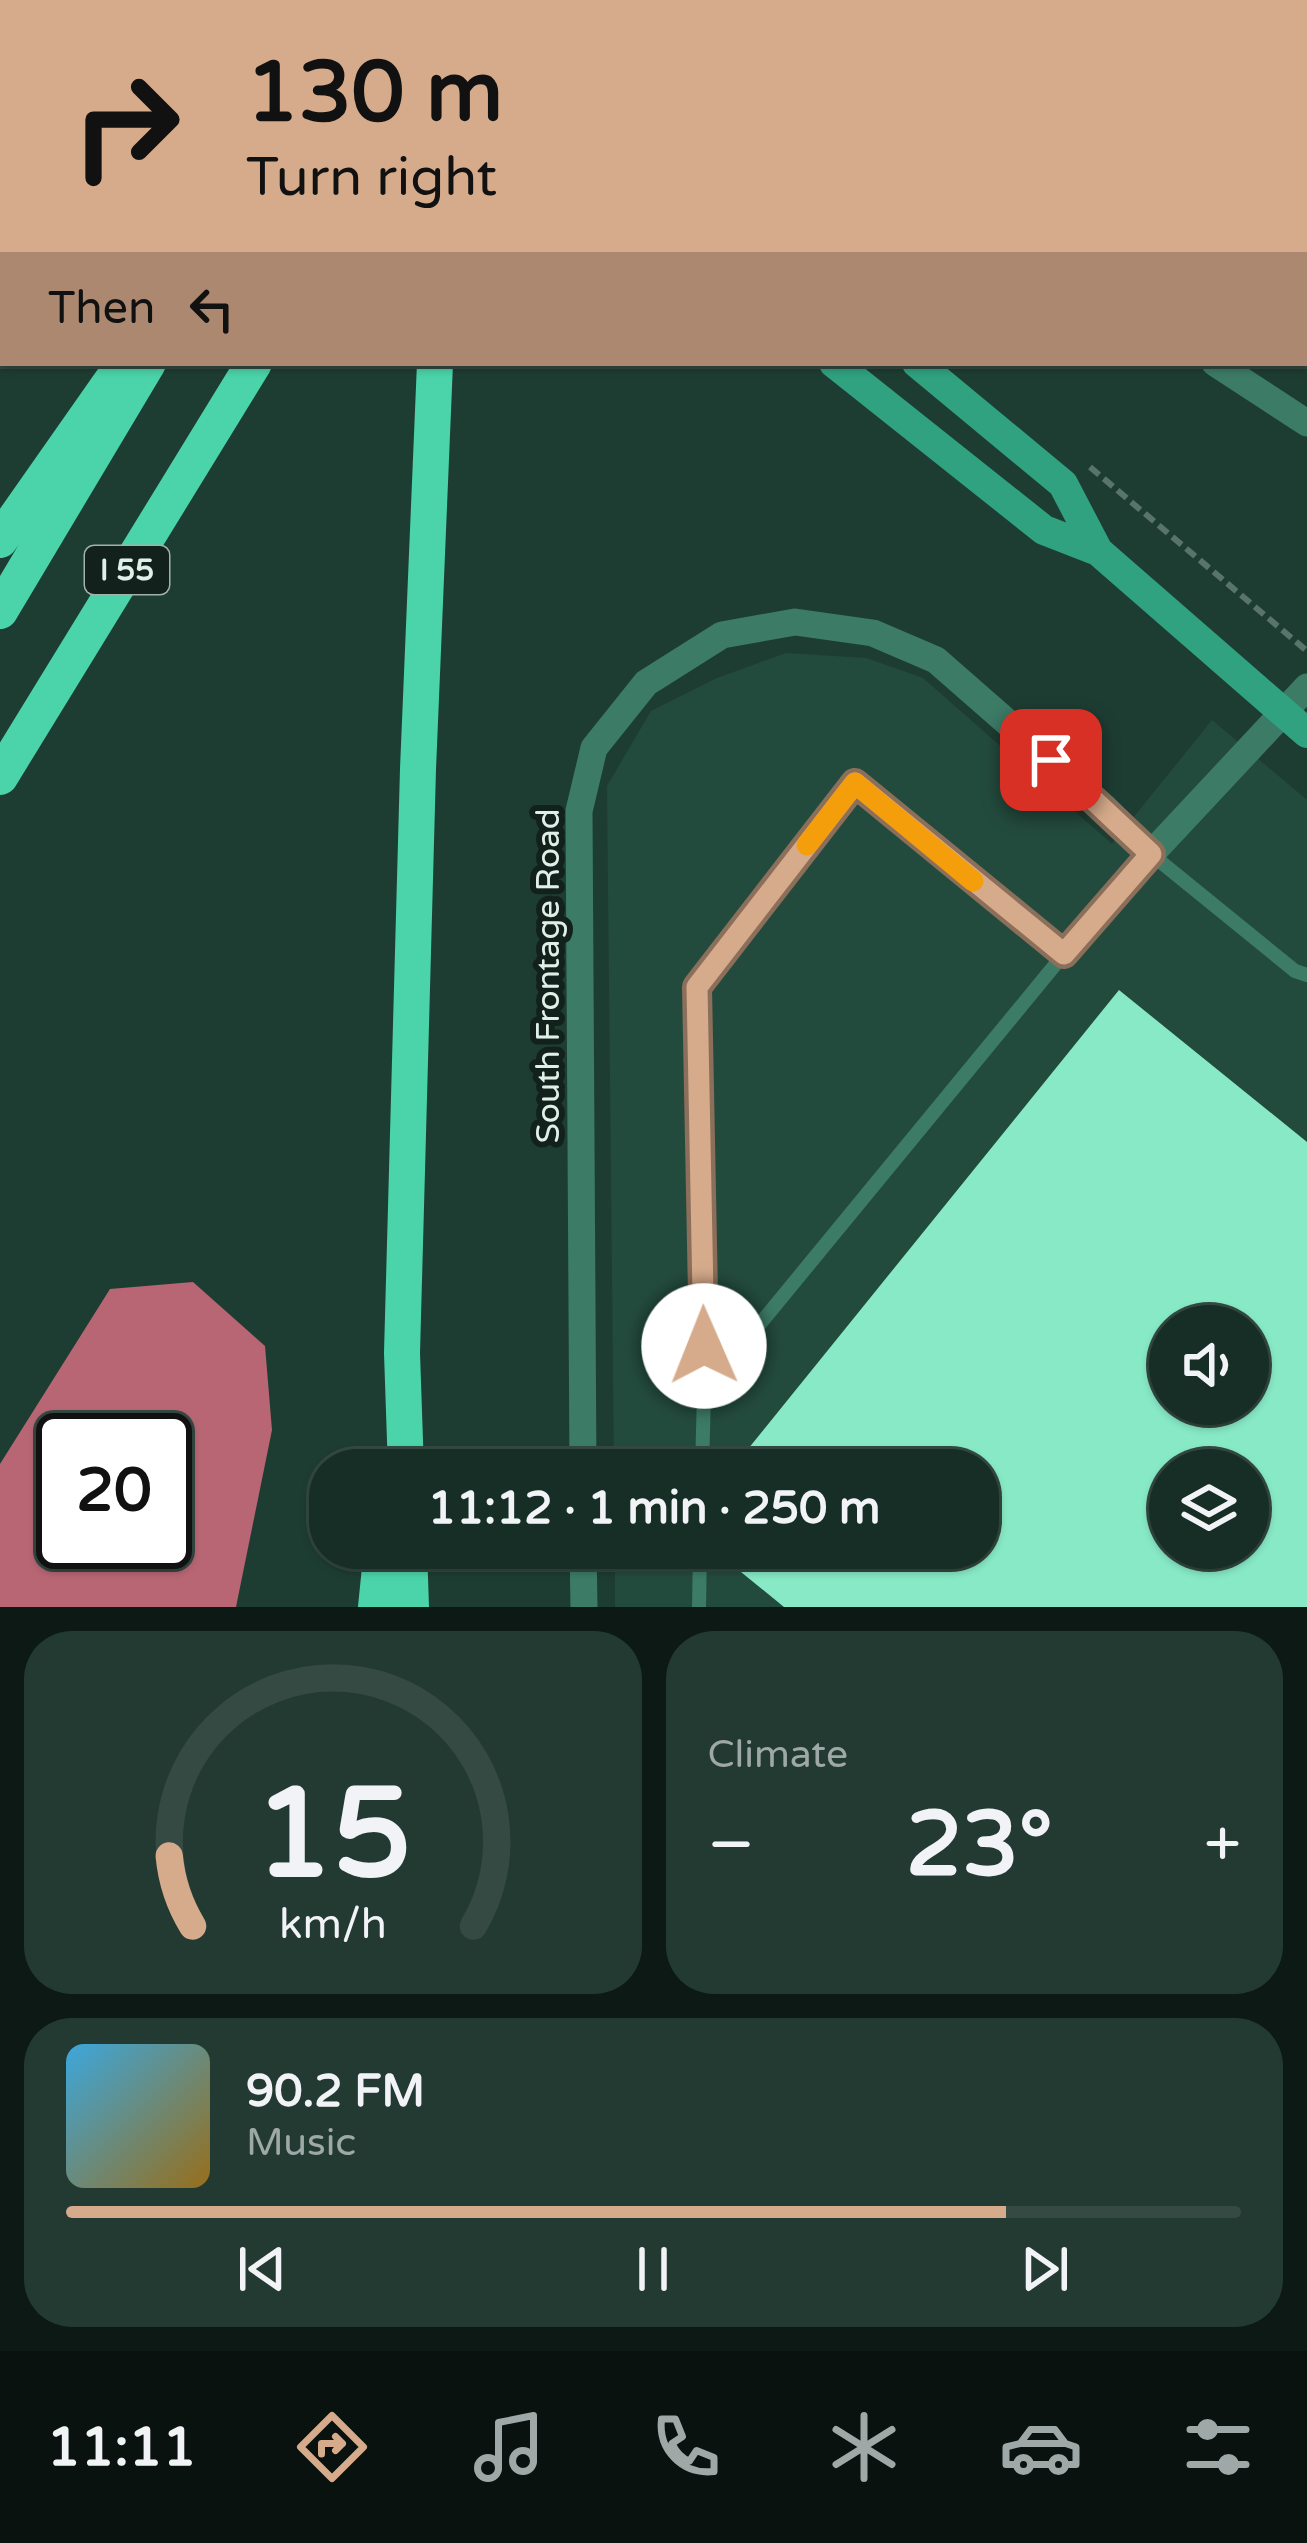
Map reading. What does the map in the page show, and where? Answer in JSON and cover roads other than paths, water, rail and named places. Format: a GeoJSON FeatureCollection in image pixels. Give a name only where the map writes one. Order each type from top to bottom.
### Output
{"type":"FeatureCollection","features":[{"type":"Feature","properties":{"kind":"highway"},"geometry":{"type":"LineString","coordinates":[[0,540],[122,366]]}},
{"type":"Feature","properties":{"kind":"highway","name":"I 55"},"geometry":{"type":"LineString","coordinates":[[0,611],[146,366]]}},
{"type":"Feature","properties":{"kind":"highway","name":"I 55"},"geometry":{"type":"LineString","coordinates":[[0,777],[252,366]]}},
{"type":"Feature","properties":{"kind":"highway"},"geometry":{"type":"LineString","coordinates":[[405,1449],[402,1353],[435,366]]}},
{"type":"Feature","properties":{"kind":"highway"},"geometry":{"type":"LineString","coordinates":[[392,1449],[402,1353]]}},
{"type":"Feature","properties":{"kind":"highway"},"geometry":{"type":"LineString","coordinates":[[376,1607],[380,1569]]}},
{"type":"Feature","properties":{"kind":"highway"},"geometry":{"type":"LineString","coordinates":[[410,1569],[411,1607]]}},
{"type":"Feature","properties":{"kind":"street"},"geometry":{"type":"LineString","coordinates":[[838,366],[1044,530],[1098,551],[1307,733]]}},
{"type":"Feature","properties":{"kind":"street"},"geometry":{"type":"LineString","coordinates":[[921,366],[1063,484],[1098,551]]}},
{"type":"Feature","properties":{"kind":"street"},"geometry":{"type":"LineString","coordinates":[[1221,366],[1307,423]]}},
{"type":"Feature","properties":{"kind":"street","name":"South Frontage Road"},"geometry":{"type":"LineString","coordinates":[[583,1449],[579,811],[594,748],[646,683],[722,635],[795,622],[872,633],[936,660],[1106,808],[1151,854]]}},
{"type":"Feature","properties":{"kind":"street"},"geometry":{"type":"LineString","coordinates":[[1151,854],[1307,687]]}},
{"type":"Feature","properties":{"kind":"street"},"geometry":{"type":"LineString","coordinates":[[583,1569],[584,1607]]}},
{"type":"Feature","properties":{"kind":"lane"},"geometry":{"type":"LineString","coordinates":[[703,1449],[697,987],[855,783],[1064,954]]}},
{"type":"Feature","properties":{"kind":"lane"},"geometry":{"type":"LineString","coordinates":[[704,1392],[1151,854],[1295,971],[1307,975]]}},
{"type":"Feature","properties":{"kind":"lane"},"geometry":{"type":"LineString","coordinates":[[699,1607],[700,1569]]}}]}
